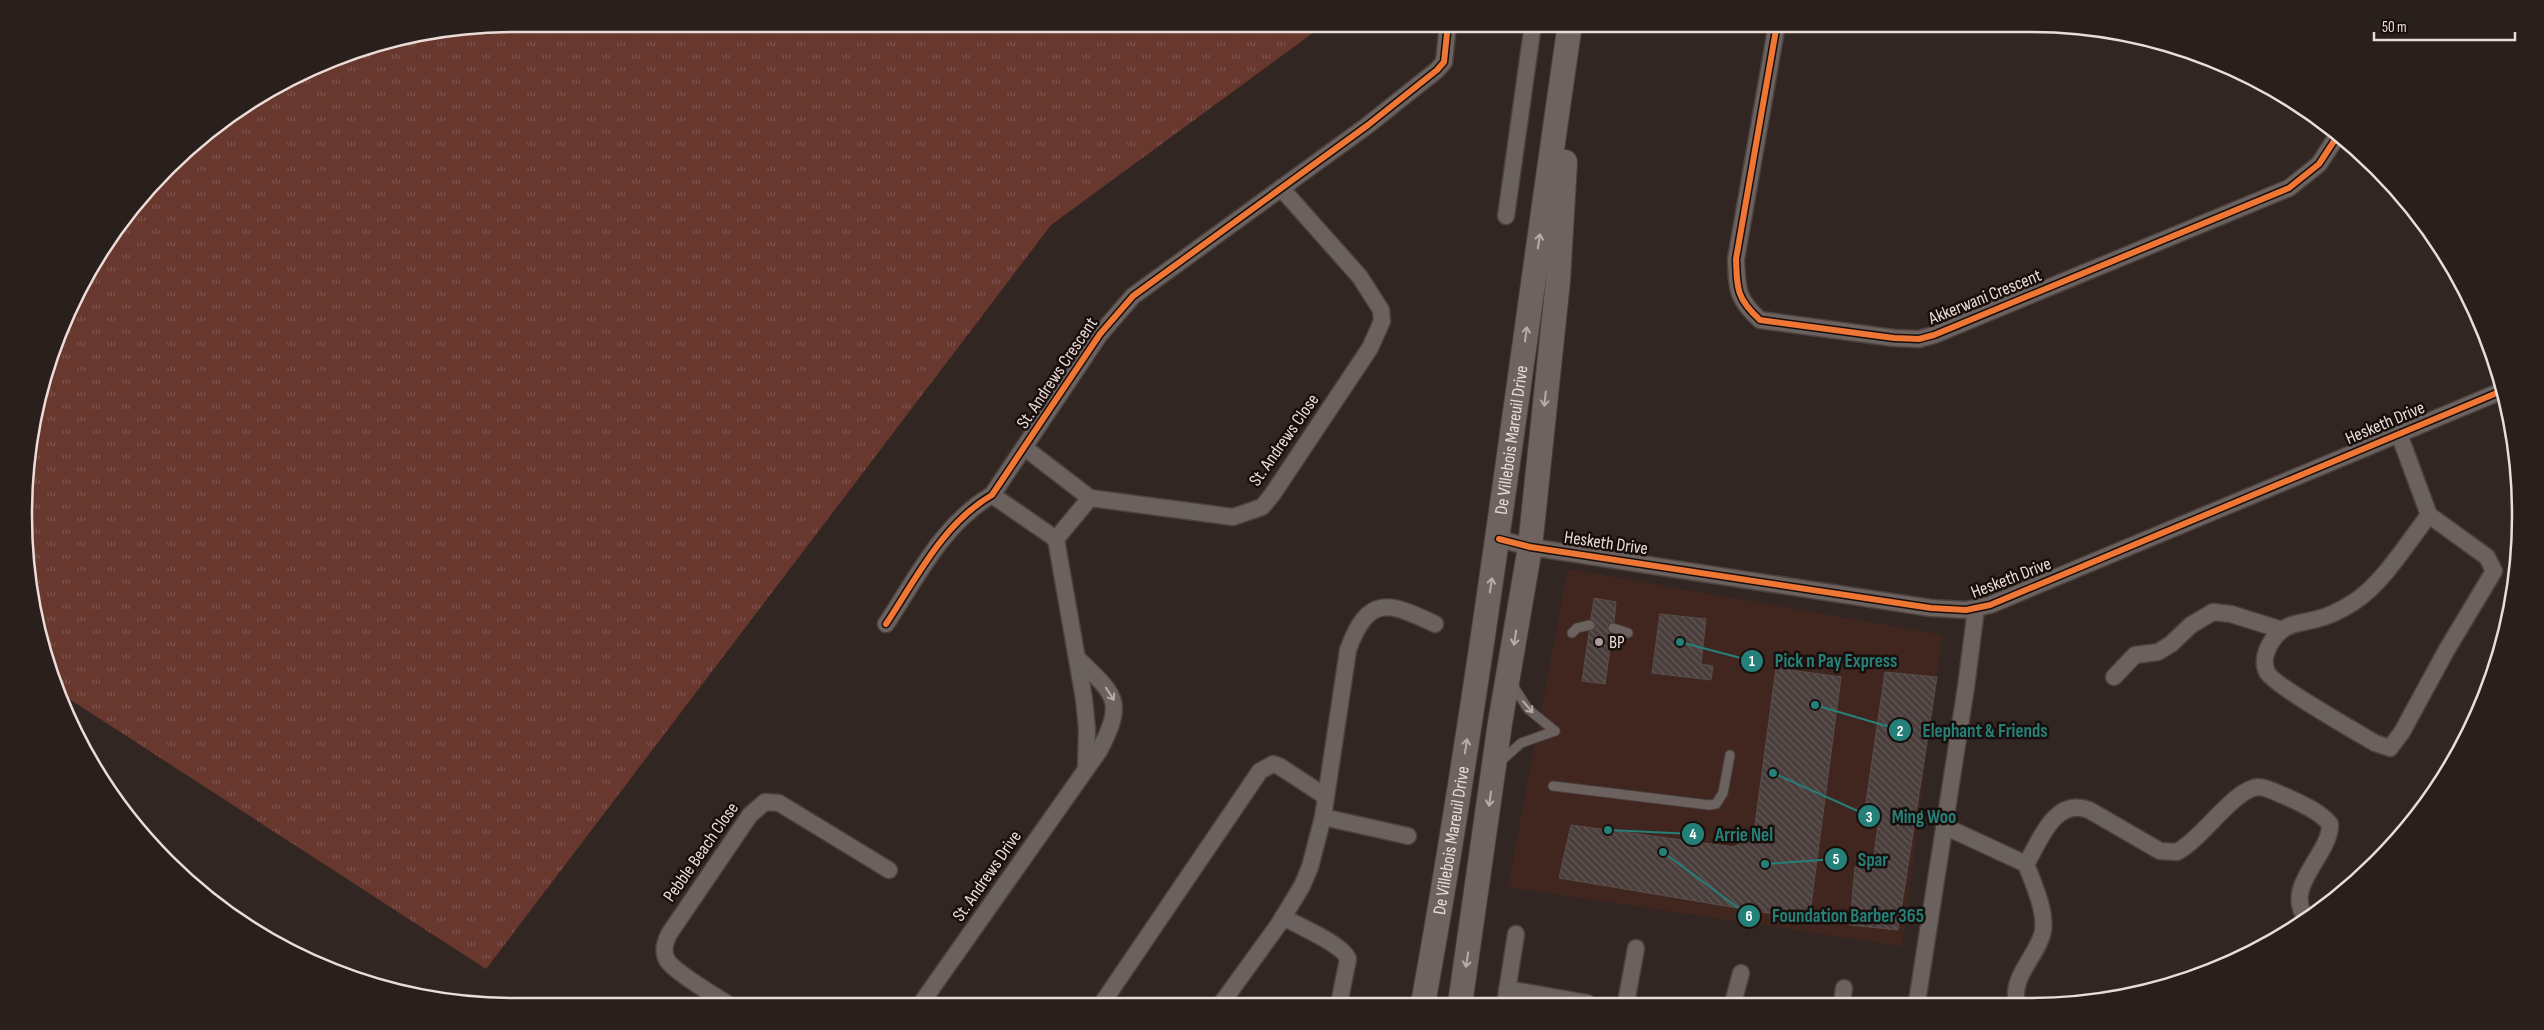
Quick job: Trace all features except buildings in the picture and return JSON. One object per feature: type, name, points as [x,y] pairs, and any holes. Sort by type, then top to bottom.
[{"type":"main road","name":"De Villebois Mareuil Drive","points":[[1424,998],[1448,863],[1499,538],[1569,32]]},
{"type":"main road","name":"De Villebois Mareuil Drive","points":[[1461,998],[1494,768],[1530,547],[1558,281],[1570,98],[1578,32]]},
{"type":"street","name":"St. Andrews Crescent","points":[[886,624],[954,525],[974,505],[992,495],[1026,448],[1100,334],[1133,296],[1368,125],[1437,70],[1444,62],[1447,32]]},
{"type":"street","points":[[1506,216],[1532,32]]},
{"type":"street","name":"Akkerwani Crescent","points":[[1776,32],[1736,259],[1737,286],[1745,306],[1760,320],[1894,338],[1919,339],[1934,336],[2289,188],[2319,164],[2334,141]]},
{"type":"street","name":"St. Andrews Close","points":[[1090,498],[1233,517],[1262,507],[1272,495],[1370,348],[1382,321],[1381,310],[1375,298],[1360,277],[1281,188]]},
{"type":"street","name":"Hesketh Drive","points":[[1499,538],[1530,547],[1956,611],[1990,605],[2496,393]]},
{"type":"street","points":[[2399,434],[2429,515],[2487,557],[2494,571],[2446,651],[2402,732],[2390,748],[2375,743],[2281,685],[2267,673],[2265,661],[2270,643],[2282,630],[2300,622],[2316,620],[2337,612],[2369,591],[2429,515]]},
{"type":"street","points":[[1026,448],[1090,498],[1056,539]]},
{"type":"street","points":[[992,495],[1056,539],[1077,658],[1087,729],[1086,769]]},
{"type":"street","points":[[1225,998],[1283,917],[1308,872],[1323,817],[1348,650],[1353,637],[1375,609],[1383,607],[1400,608],[1435,624]]},
{"type":"street","points":[[1918,998],[1969,669],[1976,608]]},
{"type":"street","points":[[2114,677],[2135,655],[2158,652],[2171,644],[2191,625],[2213,612],[2231,614],[2282,630]]},
{"type":"street","name":"St. Andrews Drive","points":[[925,998],[1099,751],[1116,712],[1114,699],[1109,691],[1077,658]]},
{"type":"street","points":[[1107,998],[1260,772],[1273,764],[1279,766],[1325,796]]},
{"type":"street","points":[[2016,998],[2021,976],[2043,930],[2040,907],[2026,864],[2050,820],[2069,809],[2076,807],[2089,810],[2160,851],[2177,852],[2192,842],[2236,798],[2254,788],[2264,788],[2316,812],[2330,824],[2327,838],[2301,889],[2304,911]]},
{"type":"street","name":"Pebble Beach Close","points":[[719,998],[678,970],[667,960],[664,946],[669,934],[750,815],[765,802],[779,803],[889,870]]},
{"type":"street","points":[[1323,817],[1408,836]]},
{"type":"street","points":[[1944,826],[2026,864]]},
{"type":"street","points":[[1283,917],[1334,944],[1346,954],[1348,959],[1340,998]]},
{"type":"street","points":[[1516,934],[1506,996],[1529,998]]},
{"type":"street","points":[[1627,998],[1636,948]]},
{"type":"street","points":[[1734,998],[1741,973]]},
{"type":"lane","points":[[1572,632],[1577,628],[1590,625]]},
{"type":"lane","points":[[1613,628],[1628,633]]},
{"type":"lane","points":[[1494,768],[1521,743],[1555,731],[1528,709],[1508,677]]},
{"type":"lane","points":[[1553,786],[1709,805],[1716,804],[1723,793],[1730,755]]},
{"type":"shaded area","points":[[1568,569],[1942,635],[1902,946],[1508,887]]},
{"type":"green space","points":[[515,32],[1314,32],[1051,225],[486,969],[68,698],[49,640],[37,578],[34,547],[32,515],[34,483],[42,421],[58,360],[82,302],[114,247],[152,197],[197,152],[221,132],[274,97],[302,82],[330,69],[390,49],[452,37]]},
{"type":"cycle path","points":[[886,624],[945,536],[975,507],[992,495],[1100,334],[1133,296],[1368,125],[1437,70],[1444,62],[1447,32]]},
{"type":"cycle path","points":[[1776,32],[1736,259],[1740,293],[1752,313],[1760,320],[1894,338],[1919,339],[1934,335],[2289,188],[2319,164],[2334,141]]},
{"type":"cycle path","points":[[1499,539],[1530,547],[1931,608],[1966,610],[1990,605],[2496,393]]},
{"type":"place","name":"BP","points":[[1599,642]]},
{"type":"place","name":"Pick n Pay Express","points":[[1680,642]]},
{"type":"place","name":"Elephant & Friends","points":[[1815,705]]},
{"type":"place","name":"Ming Woo","points":[[1773,773]]},
{"type":"place","name":"Arrie Nel","points":[[1608,830]]},
{"type":"place","name":"Foundation Barber 365","points":[[1663,852]]},
{"type":"place","name":"Spar","points":[[1765,864]]}]
